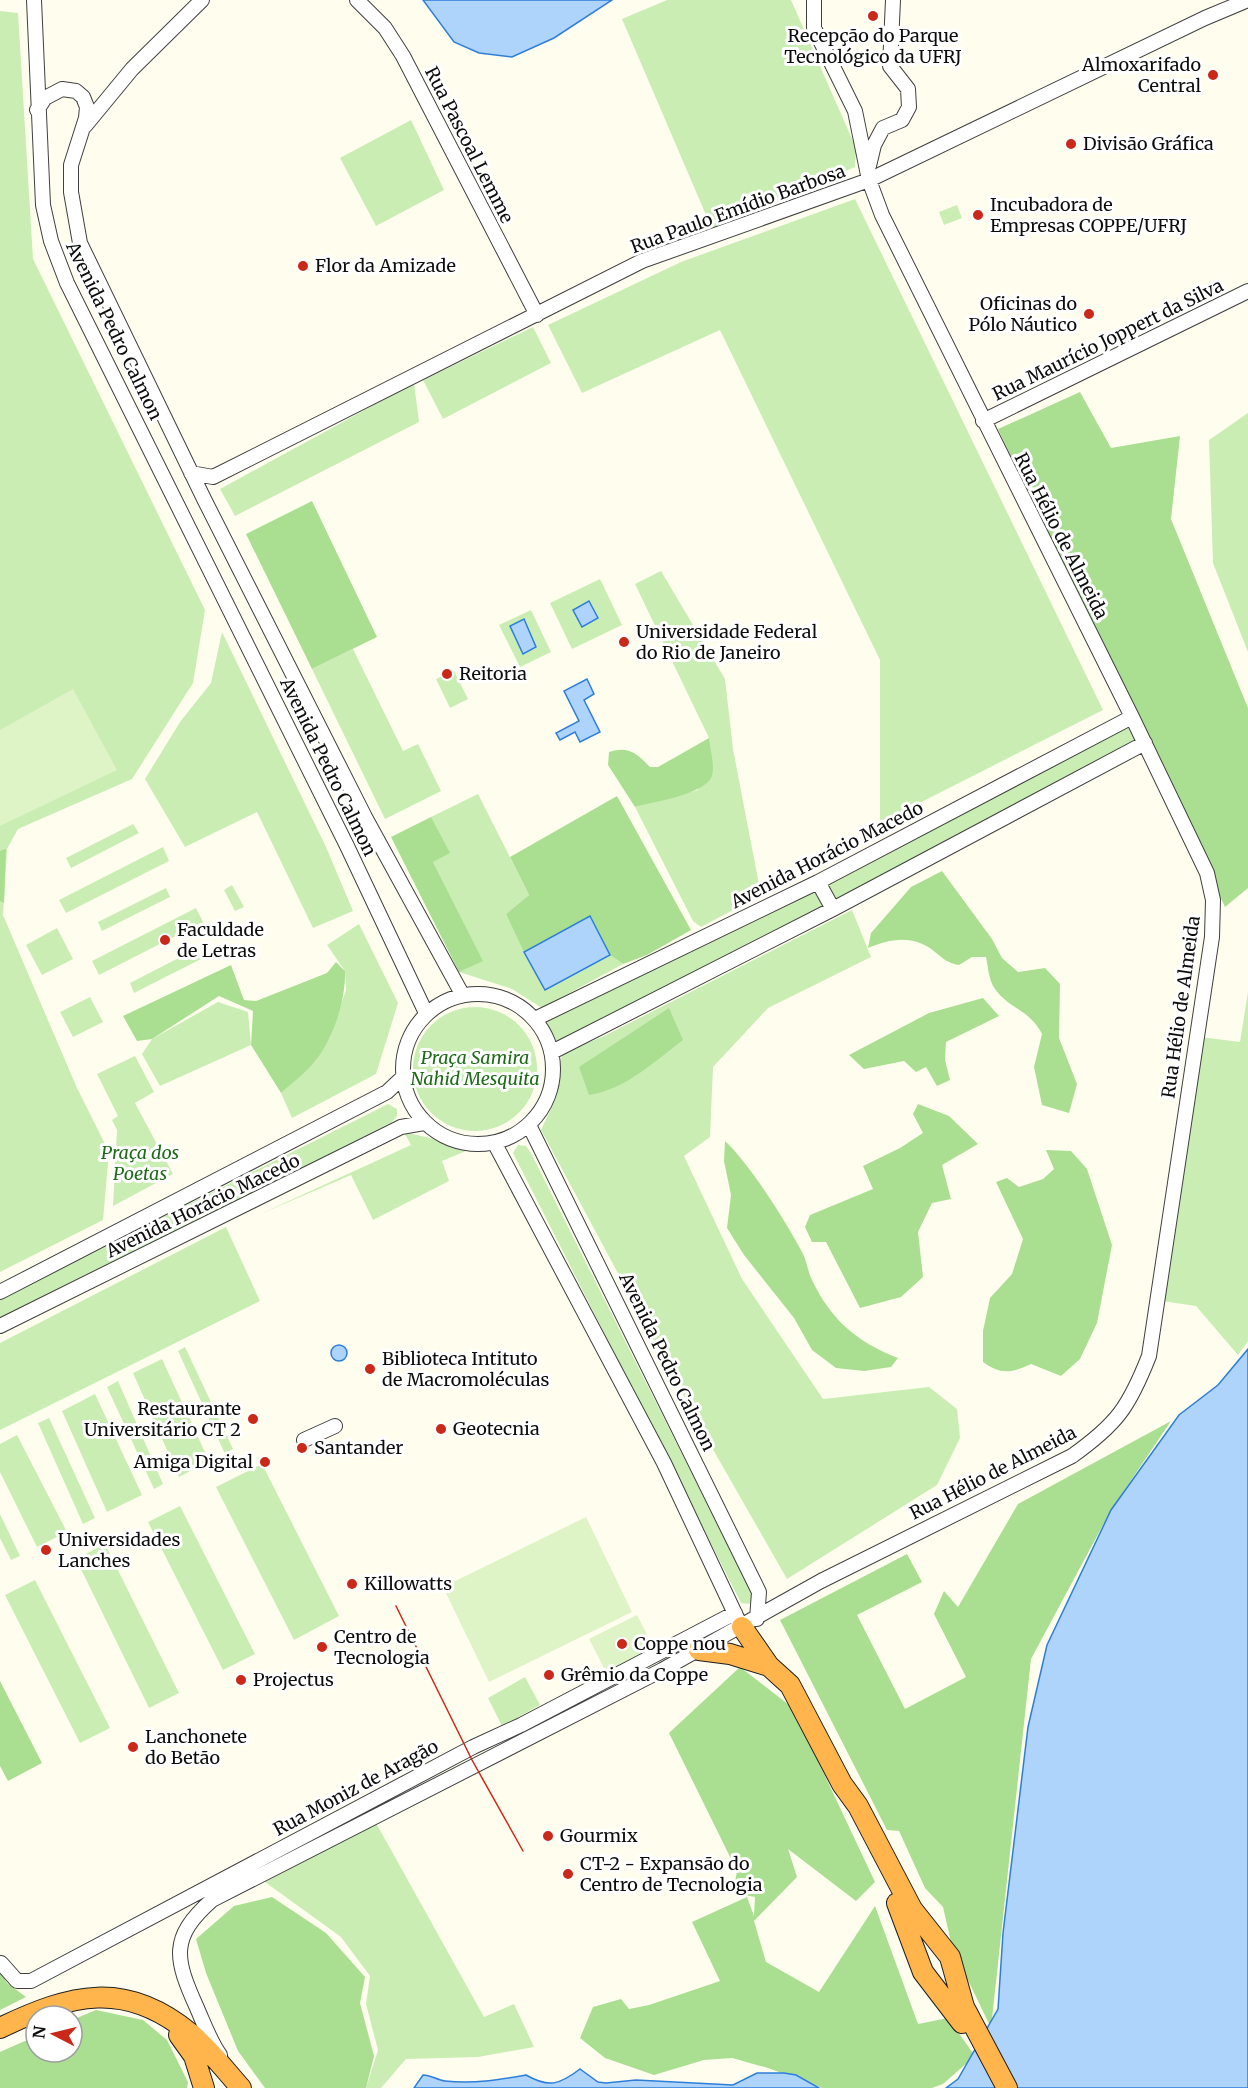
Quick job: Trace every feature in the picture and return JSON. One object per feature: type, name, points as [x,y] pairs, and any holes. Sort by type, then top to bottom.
[{"type":"highway","points":[[745,1620],[769,1666]]},
{"type":"highway","points":[[699,1650],[730,1654],[769,1666],[784,1678],[798,1697],[842,1784],[858,1806],[903,1914],[923,1972],[955,2010],[996,2088]]},
{"type":"highway","points":[[883,1865],[917,1916],[950,1958],[964,2007],[1007,2088]]},
{"type":"highway","points":[[0,2028],[41,2008],[84,1998],[102,1997],[134,2002],[191,2034],[243,2088]]},
{"type":"highway","points":[[164,2017],[194,2056],[204,2088]]},
{"type":"street","points":[[33,0],[37,110]]},
{"type":"street","points":[[84,128],[132,69],[202,0]]},
{"type":"street","name":"Rua Pascoal Lemme","points":[[357,0],[385,28],[403,56],[537,315]]},
{"type":"street","name":"Rua Hélio de Almeida","points":[[745,1620],[1072,1456],[1109,1428],[1134,1395],[1149,1356],[1212,937],[1213,900],[1207,873],[1145,743],[882,214],[869,180],[855,111],[814,28],[814,0]]},
{"type":"street","points":[[855,111],[863,119],[883,128],[895,124],[906,115],[910,97],[908,89],[890,66],[893,0]]},
{"type":"street","name":"Rua Paulo Emídio Barbosa","points":[[213,477],[642,261],[869,180],[1205,18],[1248,0]]},
{"type":"street","name":"Avenida Pedro Calmon","points":[[426,1013],[342,835],[67,283],[51,241],[43,205],[37,110],[45,98],[53,92],[69,88],[76,91],[87,107],[84,128],[71,165],[71,192],[80,243],[191,473],[365,817],[462,994]]},
{"type":"street","points":[[869,180],[871,153],[883,128]]},
{"type":"street","name":"Rua Maurício Joppert da Silva","points":[[983,421],[1248,291]]},
{"type":"street","points":[[191,473],[213,477],[204,499]]},
{"type":"street","name":"Avenida Horácio Macedo","points":[[535,1019],[819,882],[1132,717]]},
{"type":"street","points":[[552,1052],[833,909],[1145,743]]},
{"type":"street","points":[[819,882],[833,909]]},
{"type":"street","points":[[482,992],[502,996],[520,1005],[535,1019],[546,1034],[552,1052],[554,1072],[550,1091],[542,1110],[529,1125],[495,1144],[458,1142],[424,1123],[409,1100],[403,1077],[404,1054],[412,1032],[426,1013],[443,1001],[462,994],[482,992]]},
{"type":"street","name":"Avenida Horácio Macedo","points":[[0,1292],[387,1092],[403,1077]]},
{"type":"street","name":"Avenida Horácio Macedo","points":[[0,1326],[401,1127],[424,1123]]},
{"type":"street","name":"Avenida Pedro Calmon","points":[[529,1125],[759,1592]]},
{"type":"street","points":[[495,1144],[745,1620]]},
{"type":"street","points":[[304,1440],[335,1426]]},
{"type":"street","points":[[745,1620],[759,1592],[786,1600]]},
{"type":"street","name":"Rua Moniz de Aragão","points":[[243,2088],[215,2047],[181,1966],[180,1943],[188,1923],[223,1893],[699,1650],[745,1620]]},
{"type":"street","name":"Rua Moniz de Aragão","points":[[1,1963],[17,1982],[32,1981],[465,1751],[745,1620]]},
{"type":"green space","points":[[667,0],[791,0],[856,148],[855,167],[712,229],[622,19]]},
{"type":"green space","points":[[0,11],[18,13],[33,259],[205,610],[193,683],[132,779],[18,829],[7,849],[3,915],[77,1088],[109,1152],[103,1220],[0,1272]]},
{"type":"green space","points":[[411,120],[444,190],[376,226],[340,158]]},
{"type":"green space","points":[[855,199],[1103,710],[880,823],[880,660],[720,330],[582,393],[548,325],[681,262]]},
{"type":"green space","points":[[957,205],[962,218],[944,225],[939,212]]},
{"type":"green space","points":[[533,327],[551,363],[443,419],[423,380]]},
{"type":"green space","points":[[414,383],[419,422],[235,516],[220,489]]},
{"type":"green space","points":[[1080,392],[1111,448],[1180,436],[1171,519],[1248,708],[1248,888],[1225,907],[998,429]]},
{"type":"green space","points":[[1248,413],[1248,652],[1213,563],[1209,440]]},
{"type":"green space","points":[[312,501],[377,637],[312,669],[246,534]]},
{"type":"green space","points":[[661,571],[725,679],[733,749],[761,895],[701,927],[693,921],[635,807],[698,790],[709,738],[635,584]]},
{"type":"green space","points":[[600,579],[622,625],[572,649],[550,603]]},
{"type":"green space","points":[[531,610],[551,652],[520,667],[499,625]]},
{"type":"green space","points":[[222,632],[326,847],[353,911],[313,928],[257,812],[185,847],[145,779],[180,722],[211,683]]},
{"type":"green space","points":[[353,649],[403,751],[418,744],[441,791],[385,819],[312,669]]},
{"type":"green space","points":[[454,671],[468,699],[450,708],[436,679]]},
{"type":"green space","points":[[73,689],[117,770],[0,826],[0,730]]},
{"type":"green space","points":[[1132,717],[1145,743],[552,1052],[546,1034],[535,1019]]},
{"type":"green space","points":[[709,738],[713,767],[712,776],[708,782],[700,788],[666,800],[635,807],[608,765],[609,752],[627,750],[650,767],[658,767]]},
{"type":"green space","points":[[478,794],[529,895],[506,914],[545,990],[610,955],[623,964],[542,1008],[512,989],[459,972],[482,960],[433,862],[431,817]]},
{"type":"green space","points":[[617,796],[691,930],[647,955],[623,964],[610,955],[590,917],[524,952],[506,914],[529,895],[510,857]]},
{"type":"green space","points":[[431,817],[450,853],[433,862],[483,961],[459,972],[391,837]]},
{"type":"green space","points":[[133,824],[139,833],[71,868],[66,858]]},
{"type":"green space","points":[[163,847],[169,861],[66,913],[59,900]]},
{"type":"green space","points":[[6,849],[4,903],[0,901],[0,851]]},
{"type":"green space","points":[[942,871],[992,939],[1002,958],[1018,972],[1045,968],[1060,984],[1059,1038],[1077,1084],[1069,1113],[1042,1105],[1034,1067],[1042,1034],[1026,1014],[1007,1001],[995,989],[990,978],[986,957],[972,957],[959,965],[946,960],[927,946],[910,940],[885,942],[868,948],[871,933],[911,887]]},
{"type":"green space","points":[[232,885],[244,907],[235,911],[224,890]]},
{"type":"green space","points":[[166,888],[170,897],[102,931],[98,922]]},
{"type":"green space","points":[[196,908],[203,922],[99,975],[92,961]]},
{"type":"green space","points":[[852,910],[871,957],[768,1008],[713,1067],[710,1137],[684,1156],[742,1279],[823,1399],[929,1387],[957,1409],[960,1438],[937,1485],[787,1579],[707,1439],[541,1130],[555,1100],[562,1054],[606,1035]]},
{"type":"green space","points":[[359,924],[398,1003],[376,1074],[292,1118],[281,1093],[316,1060],[330,1037],[346,990],[345,971],[327,945]]},
{"type":"green space","points":[[57,928],[73,959],[42,975],[26,945]]},
{"type":"green space","points":[[196,949],[201,959],[134,993],[130,983]]},
{"type":"green space","points":[[336,962],[345,971],[345,982],[338,1017],[333,1029],[322,1051],[312,1064],[281,1093],[251,1045],[253,1011],[219,996],[152,1039],[137,1041],[123,1016],[231,965],[244,1000],[256,1001],[327,973]]},
{"type":"green space","points":[[1248,992],[1248,1341],[1238,1355],[1196,1306],[1162,1301],[1201,1037],[1240,1042]]},
{"type":"green space","points":[[90,997],[103,1022],[73,1037],[60,1012]]},
{"type":"green space","points":[[983,998],[999,1016],[946,1042],[945,1060],[950,1080],[937,1086],[926,1067],[916,1072],[904,1061],[864,1069],[849,1055],[929,1013]]},
{"type":"green space","points":[[218,1002],[248,1012],[251,1045],[160,1086],[142,1054],[152,1039]]},
{"type":"green space","name":"Praça Samira Nahid Mesquita","points":[[475,1007],[499,1012],[519,1025],[532,1045],[537,1069],[532,1093],[519,1113],[499,1126],[475,1131],[451,1126],[431,1113],[418,1093],[413,1069],[418,1045],[431,1025],[451,1012]]},
{"type":"green space","points":[[669,1008],[683,1040],[627,1081],[589,1095],[579,1067]]},
{"type":"green space","name":"Praça dos Poetas","points":[[135,1056],[154,1092],[135,1103],[173,1174],[113,1206],[117,1130],[112,1120],[118,1116],[97,1074]]},
{"type":"green space","points":[[388,1104],[397,1109],[397,1116],[392,1122],[0,1320],[0,1299]]},
{"type":"green space","points":[[918,1104],[949,1116],[978,1144],[942,1165],[951,1199],[932,1203],[918,1232],[923,1277],[901,1297],[860,1308],[826,1242],[812,1242],[805,1227],[810,1215],[873,1189],[863,1166],[900,1148],[923,1133],[913,1114]]},
{"type":"green space","points":[[404,1132],[473,1148],[442,1161],[449,1181],[373,1220],[351,1175],[256,1216],[411,1145]]},
{"type":"green space","points":[[725,1141],[756,1178],[778,1210],[803,1254],[812,1280],[828,1307],[858,1337],[898,1358],[891,1367],[864,1371],[836,1368],[812,1350],[794,1318],[744,1255],[727,1228],[731,1195],[724,1161]]},
{"type":"green space","points":[[518,1145],[526,1146],[531,1153],[754,1598],[749,1604],[741,1603],[513,1153]]},
{"type":"green space","points":[[1046,1150],[1071,1151],[1087,1169],[1112,1245],[1097,1323],[1080,1359],[1061,1376],[1031,1364],[1018,1369],[1001,1371],[983,1362],[983,1331],[990,1298],[1012,1274],[1023,1239],[996,1182],[1007,1178],[1019,1187],[1043,1179],[1054,1169]]},
{"type":"green space","points":[[226,1227],[260,1301],[0,1430],[0,1343]]},
{"type":"green space","points":[[185,1347],[233,1449],[225,1454],[178,1351]]},
{"type":"green space","points":[[162,1359],[209,1461],[179,1477],[133,1373]]},
{"type":"green space","points":[[118,1381],[163,1484],[154,1489],[107,1387]]},
{"type":"green space","points":[[95,1394],[142,1495],[107,1512],[62,1411]]},
{"type":"green space","points":[[49,1418],[95,1518],[83,1524],[38,1423]]},
{"type":"green space","points":[[1171,1421],[1111,1510],[1031,1659],[991,2028],[952,1947],[943,1907],[925,1888],[899,1831],[887,1830],[780,1620],[907,1554],[922,1582],[857,1615],[905,1709],[966,1677],[934,1614],[944,1591],[958,1607],[1018,1504]]},
{"type":"green space","points":[[17,1435],[67,1532],[37,1547],[0,1472],[0,1444]]},
{"type":"green space","points":[[262,1464],[339,1616],[294,1640],[216,1487]]},
{"type":"green space","points":[[180,1506],[255,1654],[223,1670],[148,1522]]},
{"type":"green space","points":[[0,1514],[20,1556],[11,1560],[0,1538]]},
{"type":"green space","points":[[586,1517],[632,1612],[489,1682],[443,1587]]},
{"type":"green space","points":[[105,1544],[179,1693],[149,1708],[76,1559]]},
{"type":"green space","points":[[35,1580],[110,1728],[80,1743],[5,1595]]},
{"type":"green space","name":"Coppe nou","points":[[637,1615],[655,1650],[607,1674],[589,1639]]},
{"type":"green space","points":[[740,1667],[793,1708],[875,1882],[856,1901],[788,1849],[797,1877],[754,1921],[766,1962],[819,1992],[875,1906],[918,2024],[948,2018],[975,2056],[943,2084],[932,2088],[822,2088],[768,2068],[732,2058],[704,2060],[654,2075],[605,2058],[580,2038],[593,2007],[621,1999],[629,2009],[649,2005],[720,1981],[692,1922],[747,1897],[754,1916],[755,1897],[733,1893],[737,1871],[669,1733]]},
{"type":"green space","points":[[525,1677],[540,1705],[502,1726],[488,1698]]},
{"type":"green space","points":[[0,1681],[42,1763],[8,1781],[0,1766]]},
{"type":"green space","points":[[376,1823],[484,2017],[514,2004],[534,2047],[478,2057],[406,2059],[381,2088],[366,2088],[378,2050],[366,2004],[370,1976],[341,1937],[265,1882]]},
{"type":"green space","points":[[272,1897],[326,1933],[365,1977],[360,2003],[374,2056],[366,2088],[265,2088],[238,2051],[206,1973],[196,1939],[234,1906]]},
{"type":"green space","points":[[0,1972],[7,1983],[26,1997],[0,2010]]},
{"type":"green space","points":[[96,2010],[143,2020],[167,2040],[188,2082],[187,2088],[0,2088],[0,2052],[24,2041],[24,2064],[84,2064],[84,2015]]},
{"type":"water","points":[[423,0],[612,0],[554,38],[512,57],[479,53],[454,42]]},
{"type":"water","points":[[589,601],[598,618],[582,627],[573,610]]},
{"type":"water","points":[[524,619],[536,647],[523,654],[510,626]]},
{"type":"water","points":[[587,679],[594,694],[584,700],[600,732],[580,742],[575,732],[560,740],[556,733],[579,721],[564,691]]},
{"type":"water","points":[[590,916],[610,955],[545,990],[524,952]]},
{"type":"water","points":[[339,1345],[345,1347],[347,1353],[345,1359],[339,1361],[333,1359],[331,1353],[333,1347]]},
{"type":"water","points":[[1248,1349],[1248,2088],[946,2088],[958,2079],[998,2009],[1003,1933],[1028,1727],[1047,1645],[1111,1510],[1179,1415],[1218,1385]]},
{"type":"water","points":[[580,2069],[598,2082],[606,2083],[636,2080],[733,2085],[757,2073],[784,2073],[796,2075],[819,2088],[414,2088],[423,2075],[445,2081],[466,2082],[526,2075],[541,2082],[554,2083],[566,2079]]},
{"type":"tram line","points":[[396,1606],[472,1760],[523,1851]]},
{"type":"place","name":"Recepção do Parque Tecnológico da UFRJ","points":[[873,16]]},
{"type":"place","name":"Almoxarifado Central","points":[[1213,75]]},
{"type":"place","name":"Divisão Gráfica","points":[[1071,144]]},
{"type":"place","name":"Incubadora de Empresas COPPE/UFRJ","points":[[978,215]]},
{"type":"place","name":"Flor da Amizade","points":[[303,266]]},
{"type":"place","name":"Oficinas do Pólo Náutico","points":[[1089,314]]},
{"type":"place","name":"Universidade Federal do Rio de Janeiro","points":[[624,642]]},
{"type":"place","name":"Reitoria","points":[[447,674]]},
{"type":"place","name":"Faculdade de Letras","points":[[165,940]]},
{"type":"place","name":"Biblioteca Intituto de Macromoléculas","points":[[370,1369]]},
{"type":"place","name":"Restaurante Universitário CT 2","points":[[253,1419]]},
{"type":"place","name":"Geotecnia","points":[[441,1429]]},
{"type":"place","name":"Santander","points":[[302,1448]]},
{"type":"place","name":"Amiga Digital","points":[[265,1462]]},
{"type":"place","name":"Universidades Lanches","points":[[46,1550]]},
{"type":"place","name":"Killowatts","points":[[352,1584]]},
{"type":"place","name":"Coppe nou","points":[[622,1644]]},
{"type":"place","name":"Centro de Tecnologia","points":[[322,1647]]},
{"type":"place","name":"Grêmio da Coppe","points":[[549,1675]]},
{"type":"place","name":"Projectus","points":[[241,1680]]},
{"type":"place","name":"Lanchonete do Betão","points":[[133,1747]]},
{"type":"place","name":"Gourmix","points":[[548,1836]]},
{"type":"place","name":"CT-2 - Expansão do Centro de Tecnologia","points":[[568,1874]]}]
